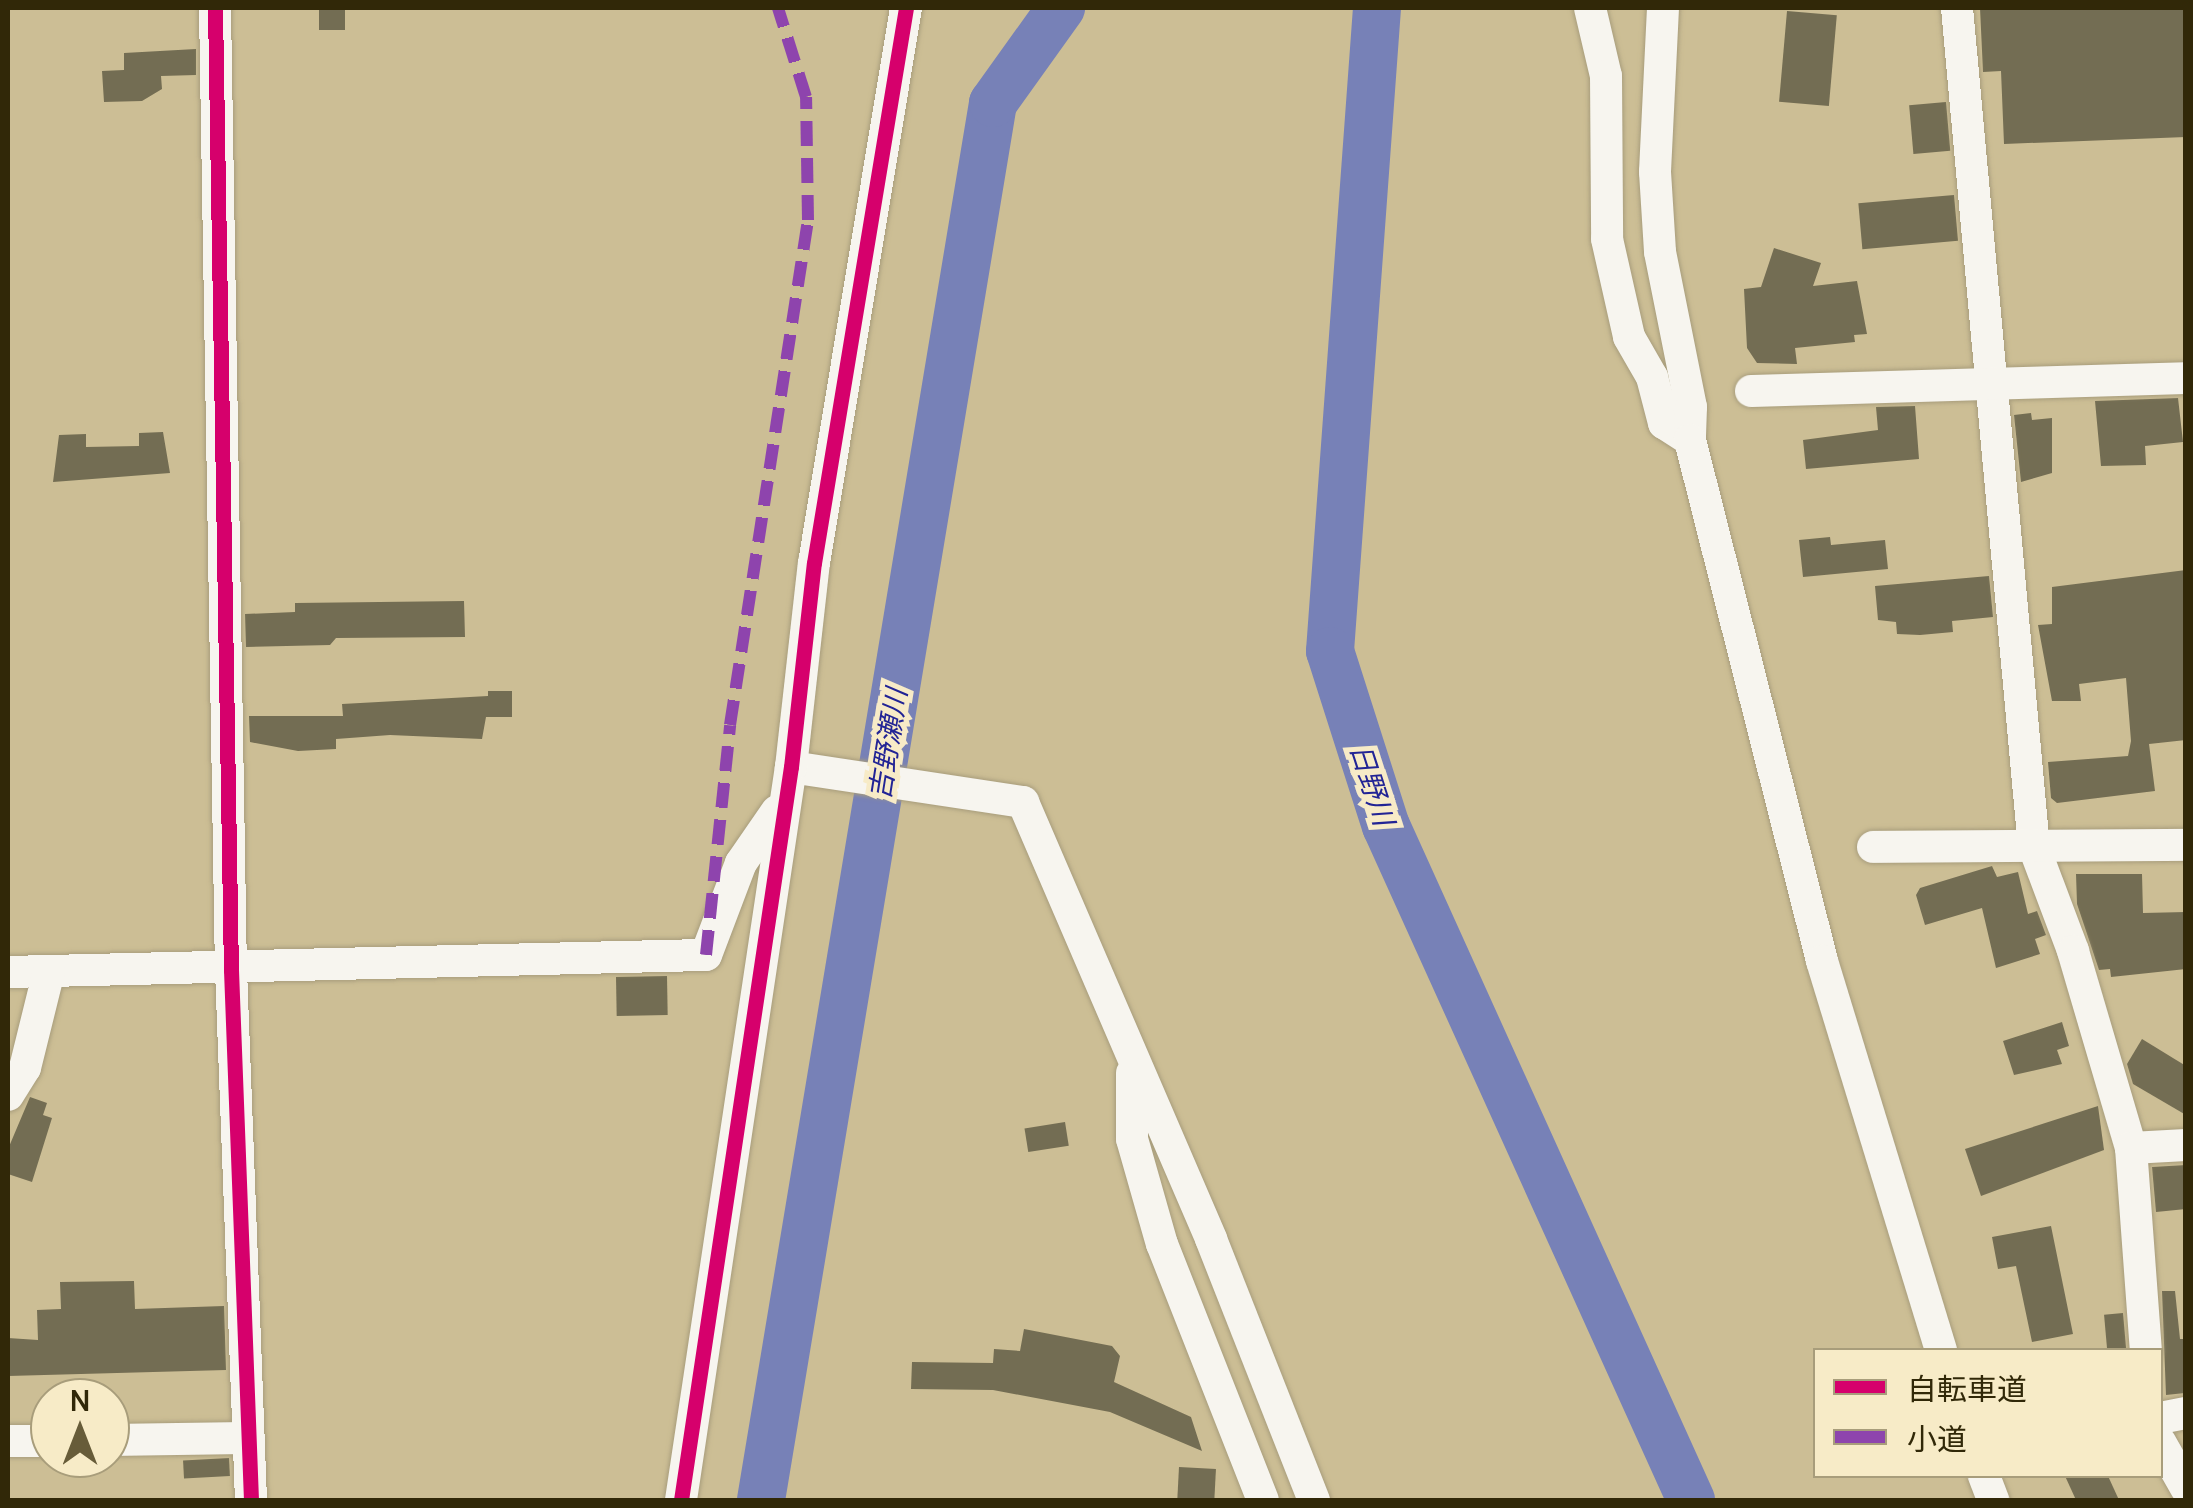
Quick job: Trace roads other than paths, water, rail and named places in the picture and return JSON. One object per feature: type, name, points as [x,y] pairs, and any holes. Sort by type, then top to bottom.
[{"type":"street","points":[[215,8],[231,970],[245,1438],[251,1500]]},
{"type":"street","points":[[681,1500],[791,767],[814,563],[906,8]]},
{"type":"street","points":[[1590,8],[1606,76],[1607,238],[1629,337],[1652,377],[1664,424],[1690,440]]},
{"type":"street","points":[[1663,8],[1658,220],[1691,407],[1690,440],[1822,961],[1940,1348]]},
{"type":"street","points":[[1957,8],[2034,847],[2073,951],[2131,1148],[2146,1348]]},
{"type":"street","points":[[1751,391],[2186,378]]},
{"type":"street","points":[[791,767],[1023,802],[1132,1063],[1211,1239],[1314,1500]]},
{"type":"street","points":[[8,972],[231,970],[706,956],[741,863],[783,802]]},
{"type":"street","points":[[1873,847],[2186,846]]},
{"type":"street","points":[[8,1095],[25,1068],[49,971]]},
{"type":"street","points":[[1132,1063],[1132,1140],[1162,1244],[1263,1500]]},
{"type":"street","points":[[2131,1148],[2186,1144]]},
{"type":"street","points":[[130,1440],[245,1438]]},
{"type":"street","points":[[2163,1447],[2186,1488]]},
{"type":"waterway","name":"吉野瀬川","points":[[761,1500],[993,103],[1061,8]]},
{"type":"waterway","name":"日野川","points":[[1377,8],[1330,651],[1386,826],[1691,1500]]}]
